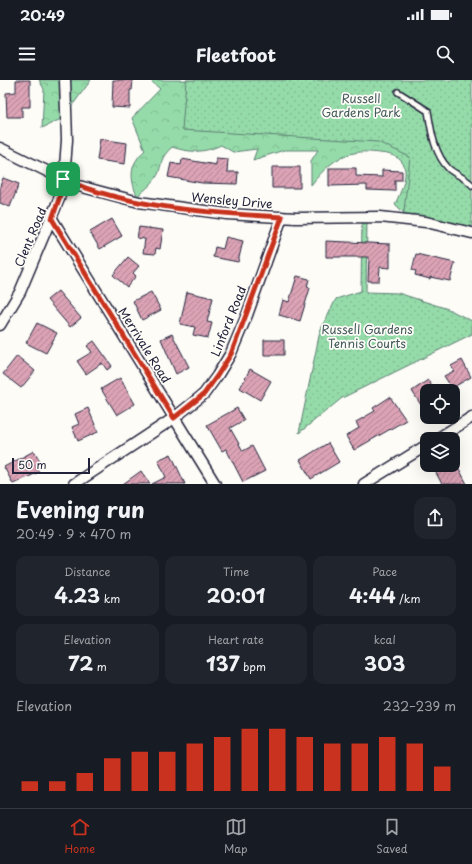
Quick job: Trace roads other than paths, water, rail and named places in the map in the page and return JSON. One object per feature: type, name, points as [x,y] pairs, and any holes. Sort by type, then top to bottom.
[{"type":"street","name":"Clent Road","points":[[0,325],[20,292],[52,219],[59,199],[63,179],[67,140],[65,80]]},
{"type":"street","name":"Wensley Drive","points":[[0,148],[63,179],[139,202],[227,214],[282,217],[380,217],[426,222],[472,233]]},
{"type":"street","name":"Linford Road","points":[[74,484],[174,418],[204,394],[231,354],[282,217]]},
{"type":"street","name":"Merrivale Road","points":[[52,219],[215,484]]},
{"type":"street","points":[[448,432],[472,417]]},
{"type":"street","points":[[364,484],[420,449]]},
{"type":"lane","points":[[398,92],[428,111],[432,137],[442,158],[448,168],[472,185]]},
{"type":"park label","name":"Russell Gardens Park","points":[[361,105]]},
{"type":"park label","name":"Russell Gardens Tennis Courts","points":[[367,336]]}]
